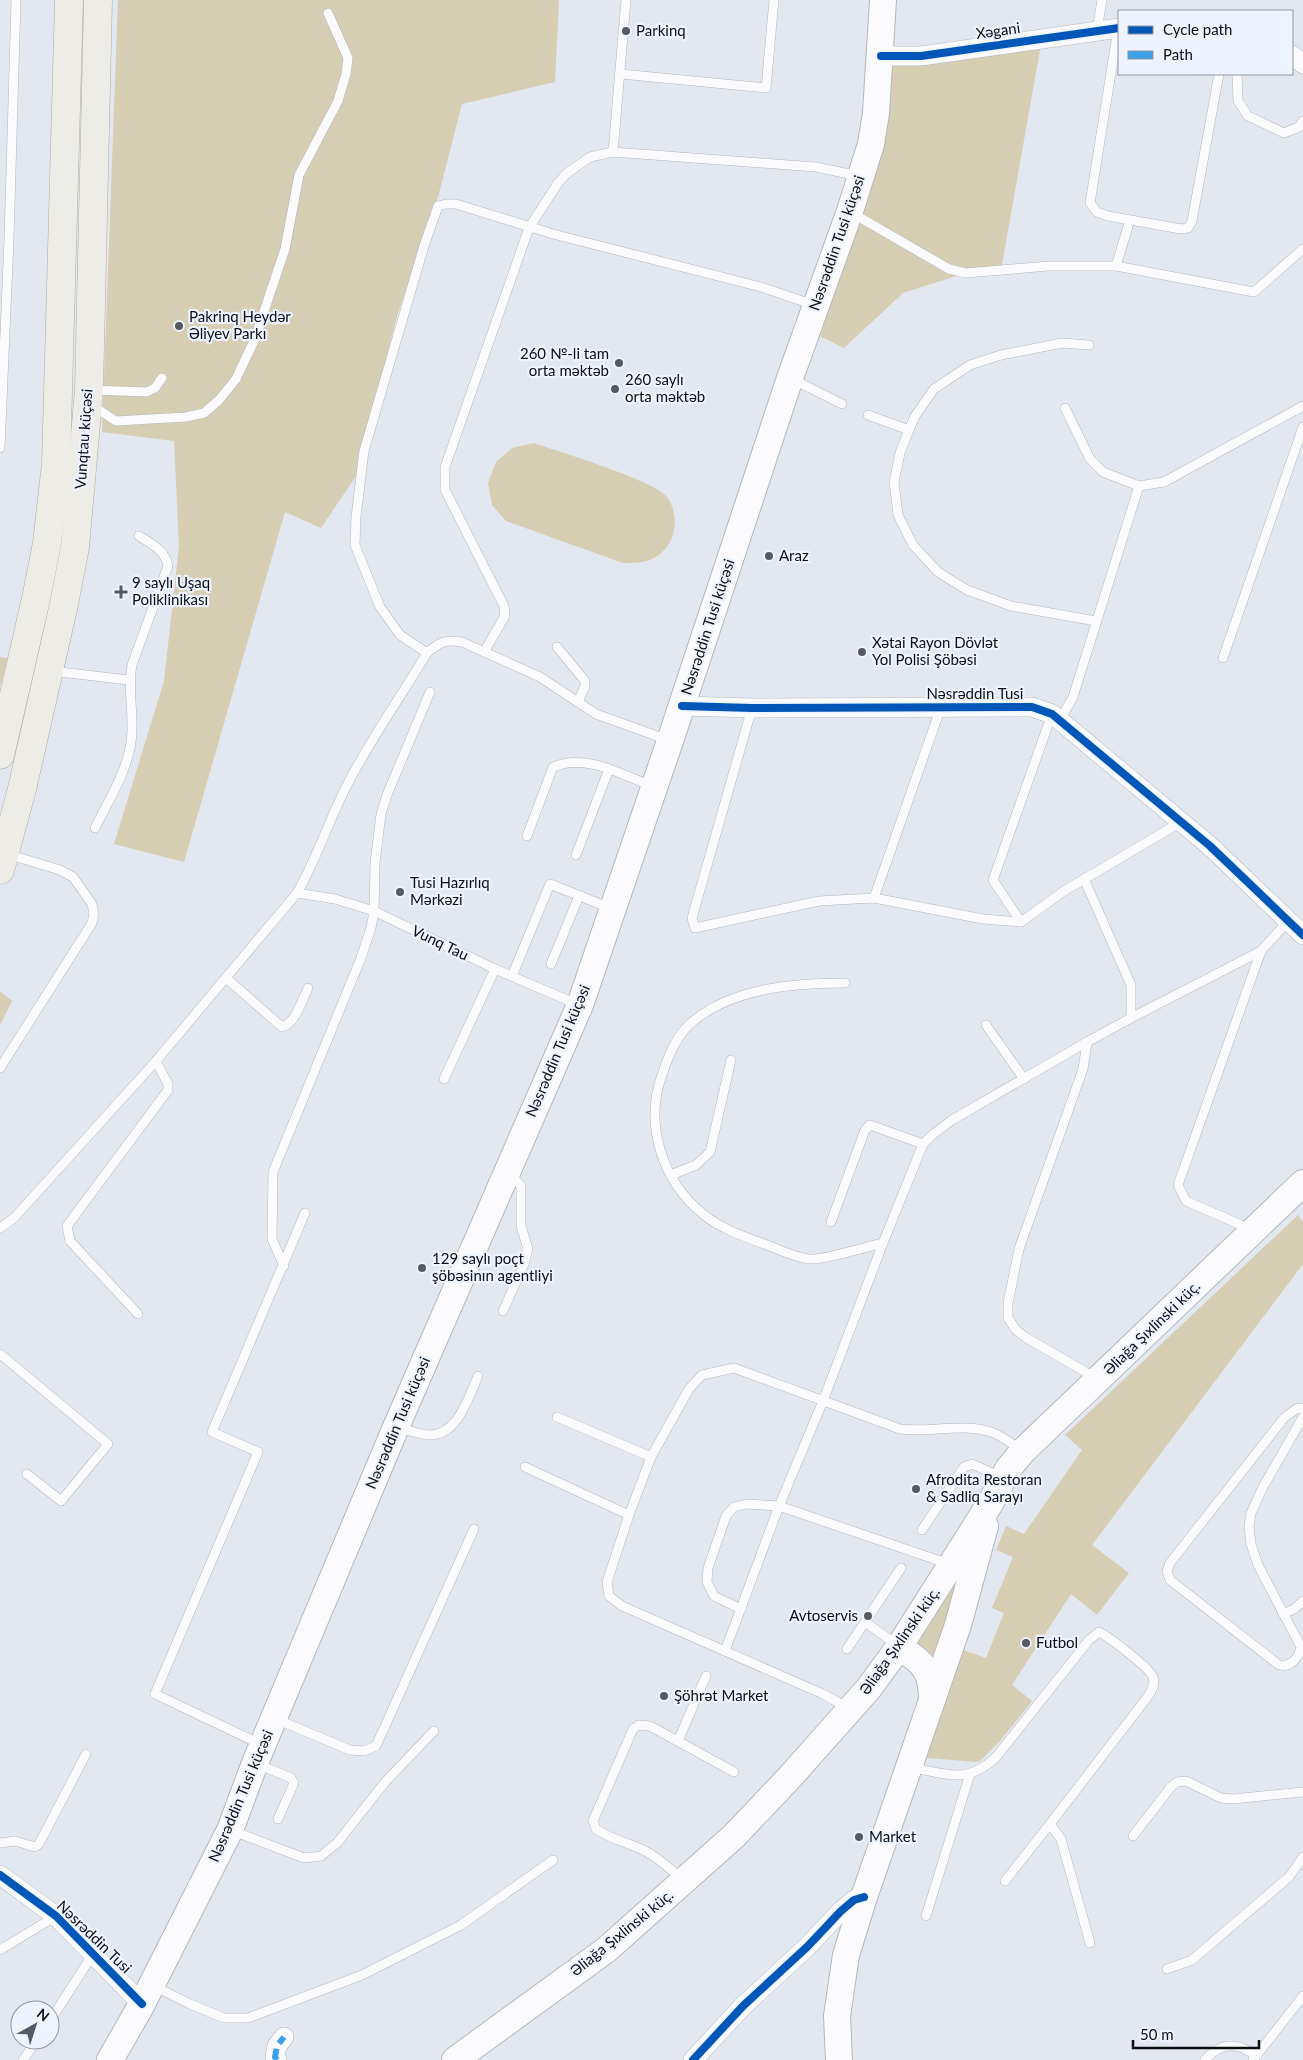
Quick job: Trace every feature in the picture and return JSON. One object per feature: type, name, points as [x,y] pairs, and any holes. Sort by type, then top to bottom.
[{"type":"main road","name":"Vunqtau küçəsi","points":[[0,755],[45,552],[56,464],[69,0]]},
{"type":"main road","name":"Vunqtau küçəsi","points":[[3,862],[64,604],[75,547],[88,396],[98,0]]},
{"type":"main road","name":"Nəsrəddin Tusi küçəsi","points":[[110,2060],[230,1830],[258,1754],[396,1427],[580,1005],[670,742],[790,378],[850,212],[871,144],[881,56],[883,0]]},
{"type":"main road","name":"Əliağa Şıxlinski küç.","points":[[455,2060],[606,1950],[734,1836],[851,1710],[899,1647],[991,1502],[1003,1478],[1023,1451],[1251,1232],[1300,1190]]},
{"type":"main road","points":[[840,2060],[837,2016],[846,1955],[961,1616],[991,1502]]},
{"type":"main road","points":[[899,1647],[917,1659],[926,1669],[932,1680],[932,1703]]},
{"type":"street","name":"Xəgani","points":[[881,56],[921,56],[1118,28]]},
{"type":"street","name":"Nəsrəddin Tusi","points":[[682,706],[752,708],[1032,707],[1056,717],[1210,846],[1303,935]]},
{"type":"street","name":"Nəsrəddin Tusi","points":[[0,1875],[56,1916],[93,1954],[146,1994]]},
{"type":"street","points":[[693,2060],[743,2006],[807,1947],[841,1911],[854,1900],[864,1898]]},
{"type":"street","points":[[277,2060],[275,2057],[277,2046],[284,2038]]},
{"type":"lane","points":[[0,448],[5,240],[16,0]]},
{"type":"lane","points":[[613,152],[626,0]]},
{"type":"lane","points":[[621,74],[766,88],[774,0]]},
{"type":"lane","points":[[1097,31],[1102,0]]},
{"type":"lane","points":[[88,396],[116,421],[186,417],[204,413],[219,400],[236,379],[254,341],[285,249],[299,175],[338,102],[346,74],[348,58],[328,13]]},
{"type":"lane","points":[[1118,34],[1090,203],[1096,212],[1181,229],[1188,228],[1192,221],[1219,75]]},
{"type":"lane","points":[[1237,75],[1238,101],[1248,116],[1284,133],[1302,127]]},
{"type":"lane","points":[[484,652],[505,616],[504,606],[445,490],[444,467],[530,228],[558,184],[566,174],[590,157],[613,152],[816,167],[861,177]]},
{"type":"lane","points":[[427,653],[400,635],[380,607],[354,545],[364,451],[424,246],[438,206],[456,204],[530,228],[761,287],[816,306]]},
{"type":"lane","points":[[850,212],[949,268],[966,273],[1049,266],[1116,266],[1254,292],[1303,249]]},
{"type":"lane","points":[[1116,266],[1130,220]]},
{"type":"lane","points":[[1089,345],[1062,343],[1001,355],[970,365],[934,389],[915,416],[908,430],[900,453],[894,482],[898,515],[913,545],[938,572],[967,590],[1011,606],[1096,621]]},
{"type":"lane","points":[[88,396],[147,392],[155,388],[162,378]]},
{"type":"lane","points":[[790,378],[842,404]]},
{"type":"lane","points":[[1065,408],[1090,459],[1103,472],[1138,486],[1164,482],[1303,406]]},
{"type":"lane","points":[[868,415],[908,430]]},
{"type":"lane","points":[[1223,658],[1303,427]]},
{"type":"lane","points":[[1021,922],[993,880],[1056,717],[1072,697],[1138,486]]},
{"type":"lane","points":[[95,828],[123,769],[131,743],[132,710],[129,680],[132,665],[168,566],[166,556],[160,549],[139,536]]},
{"type":"lane","points":[[0,1228],[14,1218],[156,1061],[297,893],[309,873],[336,807],[349,782],[427,653],[438,644],[450,640],[462,642],[540,678],[596,714],[670,742]]},
{"type":"lane","points":[[557,647],[585,681],[585,686],[578,702]]},
{"type":"lane","points":[[48,671],[129,680]]},
{"type":"lane","points":[[284,1266],[272,1239],[273,1172],[361,958],[371,928],[374,911],[375,863],[381,814],[387,795],[430,692]]},
{"type":"lane","points":[[874,898],[941,707]]},
{"type":"lane","points":[[752,708],[692,918],[695,928],[819,902],[874,898],[983,919],[1021,922],[1064,891],[1180,822]]},
{"type":"lane","points":[[527,836],[553,767],[565,762],[583,762],[609,769],[654,787]]},
{"type":"lane","points":[[576,855],[609,769]]},
{"type":"lane","points":[[0,1068],[92,923],[94,914],[92,904],[73,877],[60,870],[3,862]]},
{"type":"lane","points":[[1084,879],[1131,985],[1131,1018]]},
{"type":"lane","points":[[512,976],[550,884],[612,909]]},
{"type":"lane","name":"Vunq Tau","points":[[297,893],[335,899],[374,911],[494,969],[580,1005]]},
{"type":"lane","points":[[552,964],[579,896]]},
{"type":"lane","points":[[724,1651],[779,1506],[823,1401],[883,1242],[923,1144],[930,1136],[952,1120],[1087,1042],[1261,951],[1288,921]]},
{"type":"lane","points":[[1251,1232],[1239,1224],[1186,1201],[1178,1186],[1261,951]]},
{"type":"lane","points":[[444,1079],[494,969]]},
{"type":"lane","points":[[226,978],[282,1027],[287,1026],[292,1020],[308,988]]},
{"type":"lane","points":[[845,983],[808,983],[760,991],[724,1002],[690,1023],[670,1052],[657,1088],[654,1122],[662,1157],[677,1187],[703,1214],[733,1233],[811,1260],[883,1242]]},
{"type":"lane","points":[[986,1025],[1024,1079]]},
{"type":"lane","points":[[1087,1042],[1083,1069],[1019,1249],[1008,1303],[1008,1318],[1016,1330],[1025,1337],[1098,1380]]},
{"type":"lane","points":[[671,1175],[696,1165],[710,1152],[731,1060]]},
{"type":"lane","points":[[138,1314],[70,1241],[67,1226],[168,1090],[168,1084],[156,1061]]},
{"type":"lane","points":[[831,1222],[865,1130],[870,1125],[923,1144]]},
{"type":"lane","points":[[503,1311],[524,1264],[528,1249],[521,1226],[521,1186],[508,1170]]},
{"type":"lane","points":[[278,1819],[294,1784],[291,1778],[258,1754],[155,1694],[258,1452],[212,1432],[306,1213]]},
{"type":"lane","points":[[0,1354],[108,1444],[61,1501],[27,1474]]},
{"type":"lane","points":[[851,1710],[824,1694],[622,1606],[609,1596],[607,1582],[629,1515],[652,1457],[689,1389],[702,1375],[734,1368],[900,1429],[918,1431],[956,1427],[977,1428],[995,1434],[1023,1451]]},
{"type":"lane","points":[[396,1427],[430,1435],[445,1430],[458,1419],[478,1376]]},
{"type":"lane","points":[[1303,1408],[1296,1409],[1284,1418],[1170,1563],[1167,1571],[1170,1580],[1278,1665],[1285,1666],[1290,1665],[1300,1652],[1301,1647],[1258,1565],[1251,1544],[1250,1527],[1251,1514],[1262,1489],[1303,1417]]},
{"type":"lane","points":[[557,1417],[652,1457]]},
{"type":"lane","points":[[922,1530],[964,1467],[972,1464],[1003,1478]]},
{"type":"lane","points":[[525,1467],[629,1515]]},
{"type":"lane","points":[[741,1608],[714,1596],[707,1582],[708,1568],[726,1516],[734,1507],[746,1504],[779,1506],[951,1565]]},
{"type":"lane","points":[[274,1718],[350,1750],[364,1751],[376,1746],[474,1528]]},
{"type":"lane","points":[[847,1649],[901,1568]]},
{"type":"lane","points":[[1283,1614],[1294,1609],[1303,1601]]},
{"type":"lane","points":[[865,1622],[899,1647]]},
{"type":"lane","points":[[910,1767],[951,1775],[970,1774],[985,1769],[1089,1640],[1099,1632],[1110,1637],[1152,1674],[1154,1685],[1149,1695],[1005,1881]]},
{"type":"lane","points":[[678,1741],[706,1676]]},
{"type":"lane","points":[[685,1881],[661,1860],[647,1852],[606,1836],[596,1829],[594,1820],[633,1729],[640,1725],[650,1726],[734,1772]]},
{"type":"lane","points":[[230,1830],[304,1858],[321,1856],[337,1843],[386,1781],[434,1731]]},
{"type":"lane","points":[[0,1843],[15,1841],[35,1847],[39,1844],[86,1754]]},
{"type":"lane","points":[[926,1916],[970,1774]]},
{"type":"lane","points":[[1133,1836],[1170,1788],[1177,1782],[1186,1781],[1221,1798],[1233,1799],[1303,1792]]},
{"type":"lane","points":[[1050,1824],[1061,1839],[1090,1943]]},
{"type":"lane","points":[[1167,1969],[1192,1960],[1289,1876],[1303,1857]]},
{"type":"lane","points":[[146,1994],[190,2004],[224,2018],[248,2018],[362,1975],[461,1925],[553,1860]]},
{"type":"lane","points":[[0,1950],[56,1916]]},
{"type":"lane","points":[[60,2005],[93,1954]]},
{"type":"lane","points":[[1205,2060],[1226,2045],[1245,2047],[1255,2058],[1303,1996]]},
{"type":"shaded area","points":[[118,0],[559,0],[555,82],[462,104],[438,197],[397,316],[356,476],[321,528],[285,512],[184,862],[114,844],[164,681],[179,546],[174,441],[102,432]]},
{"type":"shaded area","points":[[1042,39],[1001,270],[981,268],[903,293],[844,348],[807,330],[839,240],[881,56]]},
{"type":"shaded area","points":[[534,443],[626,475],[659,490],[667,497],[673,508],[675,527],[669,544],[654,558],[637,563],[623,563],[506,521],[492,505],[488,483],[496,462],[512,448]]},
{"type":"shaded area","points":[[0,657],[8,658],[0,687]]},
{"type":"shaded area","points":[[0,991],[12,1001],[0,1025]]},
{"type":"shaded area","points":[[1298,1215],[1303,1222],[1303,1264],[1092,1545],[1129,1573],[1097,1615],[1071,1594],[1012,1685],[1032,1701],[1001,1740],[979,1762],[925,1758],[963,1650],[986,1658],[1004,1613],[992,1608],[1013,1557],[996,1550],[1006,1526],[1024,1534],[1082,1450],[1065,1435]]},
{"type":"shaded area","points":[[968,1554],[938,1665],[913,1640]]},
{"type":"marked path","points":[[277,2060],[275,2057],[277,2046],[284,2037]]},
{"type":"cycle path","points":[[881,56],[921,56],[1118,28]]},
{"type":"cycle path","points":[[682,706],[752,708],[1032,707],[1052,714],[1210,846],[1303,935]]},
{"type":"cycle path","points":[[0,1875],[56,1916],[142,2004]]},
{"type":"cycle path","points":[[693,2060],[743,2006],[807,1947],[841,1911],[854,1900],[864,1897]]},
{"type":"place","name":"Parkinq","points":[[626,31]]},
{"type":"place","name":"Pakrinq Heydər Əliyev Parkı","points":[[179,326]]},
{"type":"place","name":"260 №-li tam orta məktəb","points":[[619,363]]},
{"type":"place","name":"260 saylı orta məktəb","points":[[615,389]]},
{"type":"place","name":"Araz","points":[[769,556]]},
{"type":"place","name":"9 saylı Uşaq Poliklinikası","points":[[121,592]]},
{"type":"place","name":"Xətai Rayon Dövlət Yol Polisi Şöbəsi","points":[[862,652]]},
{"type":"place","name":"Tusi Hazırlıq Mərkəzi","points":[[400,892]]},
{"type":"place","name":"129 saylı poçt şöbəsinın agentliyi","points":[[422,1268]]},
{"type":"place","name":"Afrodita Restoran & Sadliq Sarayı","points":[[916,1489]]},
{"type":"place","name":"Avtoservis","points":[[868,1616]]},
{"type":"place","name":"Futbol","points":[[1026,1643]]},
{"type":"place","name":"Şöhrət Market","points":[[664,1696]]},
{"type":"place","name":"Market","points":[[859,1837]]}]
